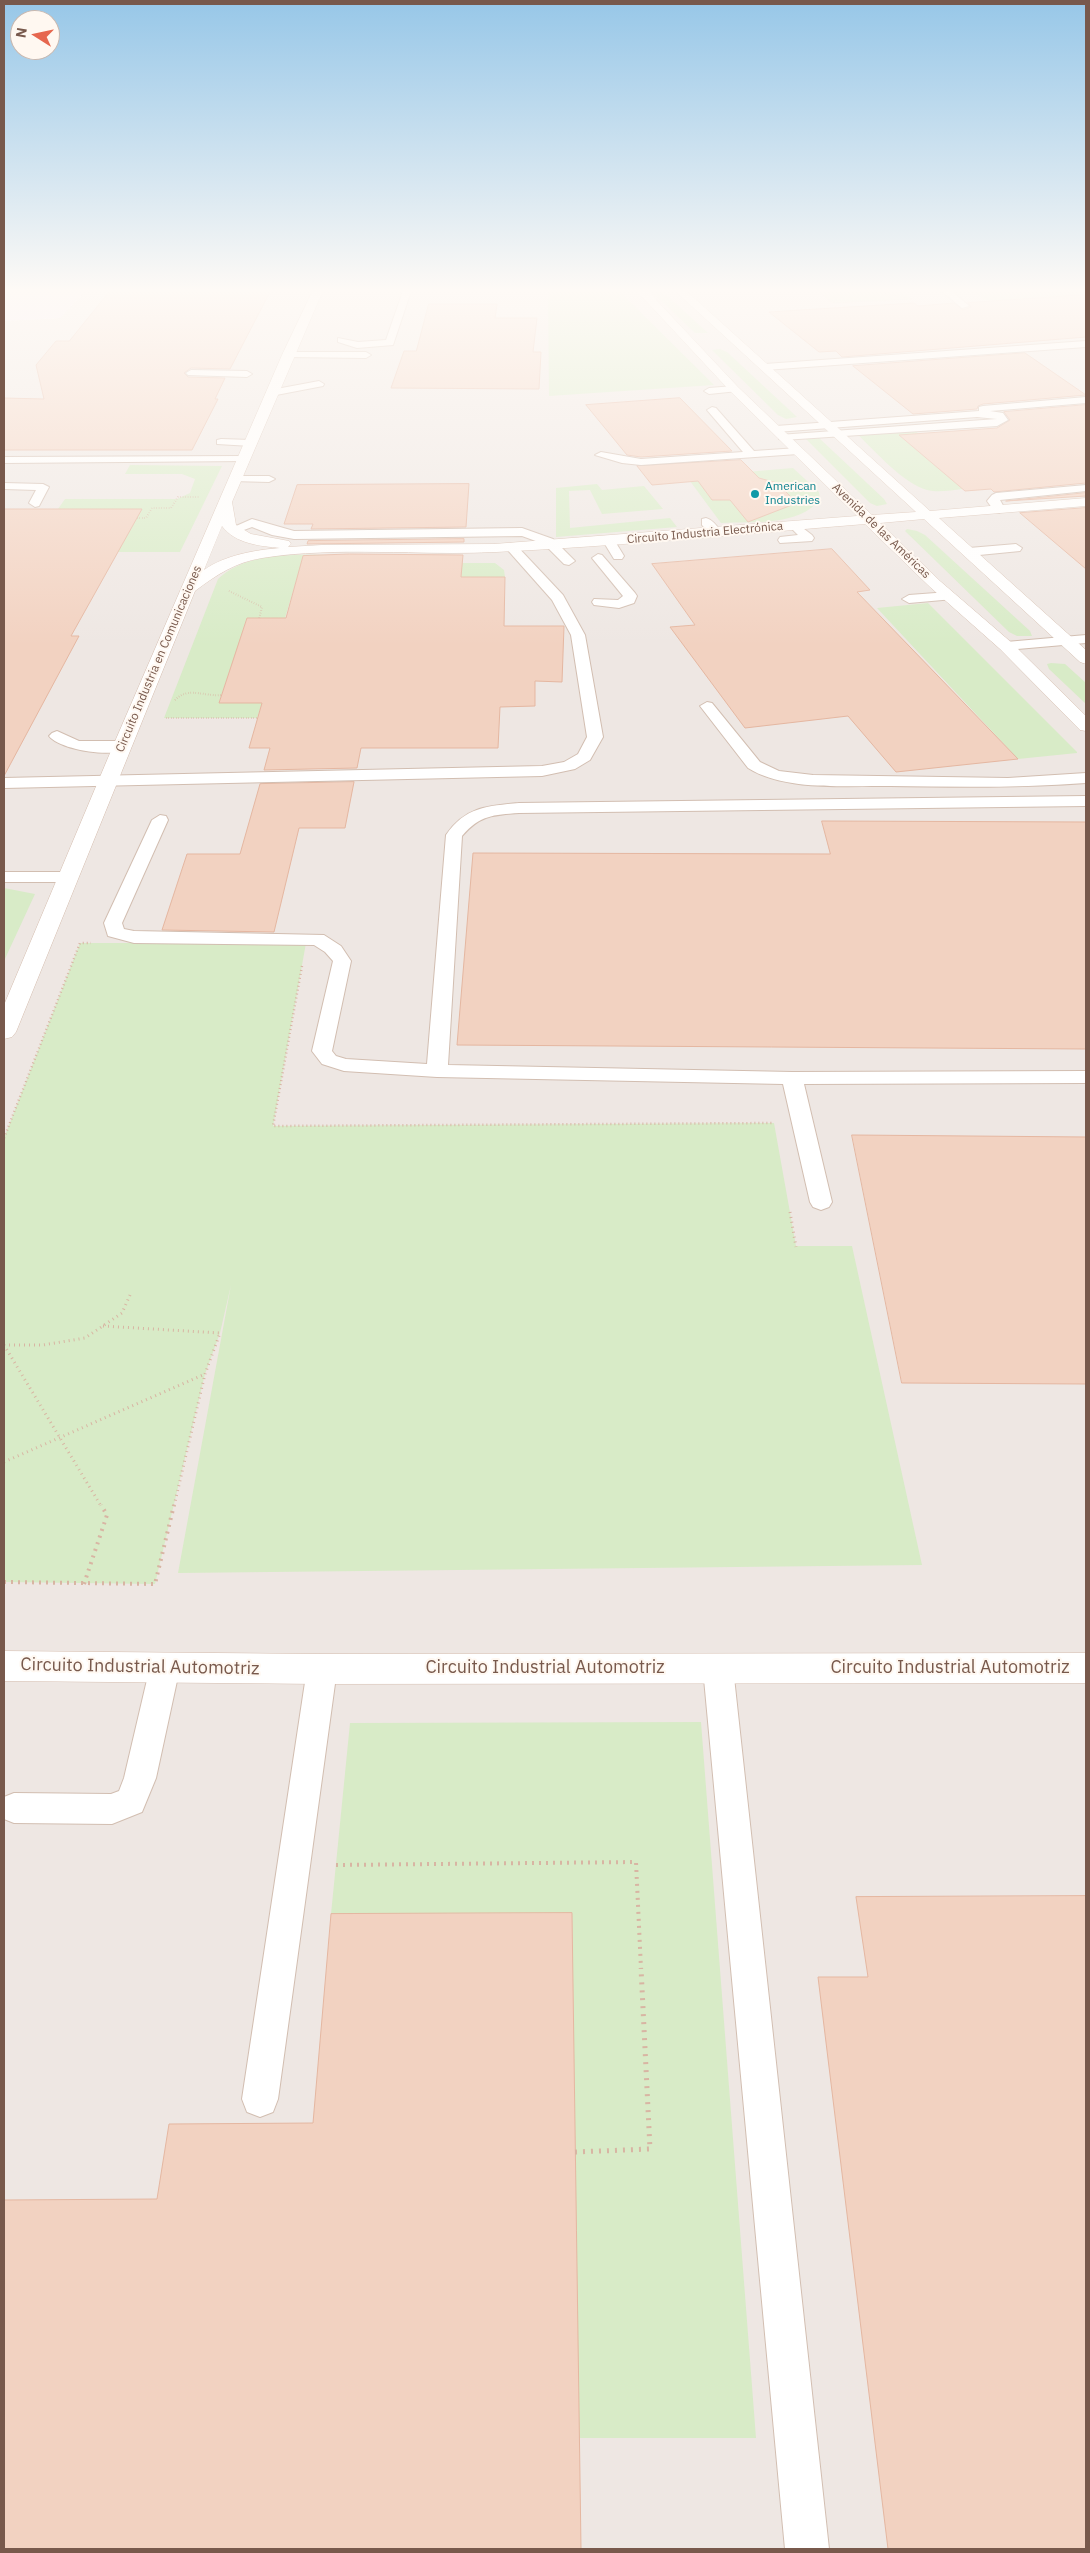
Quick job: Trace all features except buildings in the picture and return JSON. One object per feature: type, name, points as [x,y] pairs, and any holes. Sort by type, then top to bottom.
[{"type":"street","name":"Circuito Industria en Comunicaciones","points":[[4,1032],[122,746],[266,407]]},
{"type":"street","name":"Avenida de las Américas","points":[[753,407],[949,596],[1006,646],[1086,726]]},
{"type":"street","points":[[810,407],[1066,641],[1085,656]]},
{"type":"street","points":[[226,502],[229,526],[233,530]]},
{"type":"street","name":"Circuito Industria Electrónica","points":[[190,588],[212,571],[239,559],[260,554],[322,549],[554,545],[1086,502]]},
{"type":"street","name":"Circuito Industria Electrónica","points":[[233,530],[246,537],[261,541],[322,549]]},
{"type":"street","name":"Circuito Industrial Automotriz","points":[[4,1666],[322,1669],[1086,1668]]},
{"type":"lane","points":[[776,430],[1016,407]]},
{"type":"lane","points":[[712,410],[751,454]]},
{"type":"lane","points":[[776,430],[977,414],[999,415],[1003,420],[997,423],[831,426]]},
{"type":"lane","points":[[221,442],[251,443]]},
{"type":"lane","points":[[601,455],[641,462],[751,454],[802,455]]},
{"type":"lane","points":[[773,462],[802,455]]},
{"type":"lane","points":[[4,460],[244,460]]},
{"type":"lane","points":[[112,474],[122,460]]},
{"type":"lane","points":[[235,481],[269,479]]},
{"type":"lane","points":[[235,481],[258,492]]},
{"type":"lane","points":[[4,497],[8,486],[43,487],[36,503]]},
{"type":"lane","points":[[999,509],[993,501],[996,496],[1086,488]]},
{"type":"lane","points":[[706,522],[716,533]]},
{"type":"lane","points":[[233,530],[252,523],[276,532],[294,534],[522,532],[540,535],[554,545],[569,561]]},
{"type":"lane","points":[[784,540],[808,538],[795,526]]},
{"type":"lane","points":[[609,541],[618,556]]},
{"type":"lane","points":[[4,783],[542,771],[569,766],[584,757],[594,737],[578,634],[558,598],[511,547]]},
{"type":"lane","points":[[969,552],[1016,548]]},
{"type":"lane","points":[[598,558],[630,596],[629,600],[619,604],[599,602]]},
{"type":"lane","points":[[909,599],[949,596]]},
{"type":"lane","points":[[1006,646],[1086,639]]},
{"type":"lane","points":[[1064,657],[1085,656]]},
{"type":"lane","points":[[1020,661],[1038,659]]},
{"type":"lane","points":[[707,706],[754,765],[765,772],[777,776],[813,780],[1008,783],[1086,778]]},
{"type":"lane","points":[[57,736],[64,742],[77,745],[122,746]]},
{"type":"lane","points":[[437,1071],[454,835],[468,819],[488,811],[519,808],[1086,801]]},
{"type":"lane","points":[[160,820],[113,923],[115,932],[120,935],[134,937],[317,939],[334,949],[342,961],[322,1051],[329,1060],[344,1066],[437,1071],[792,1078],[1086,1077]]},
{"type":"lane","points":[[4,877],[69,877]]},
{"type":"lane","points":[[792,1078],[821,1202]]},
{"type":"lane","points":[[14,1808],[112,1809],[132,1801],[140,1778],[165,1667]]},
{"type":"lane","points":[[718,1668],[807,2549]]},
{"type":"lane","points":[[260,2099],[322,1669]]},
{"type":"path","points":[[137,518],[146,518],[152,508],[172,508],[178,497],[207,497]]},
{"type":"path","points":[[172,704],[183,692],[201,691],[213,697],[222,695]]},
{"type":"path","points":[[168,711],[164,718],[258,718]]},
{"type":"path","points":[[4,1138],[80,944],[99,944]]},
{"type":"path","points":[[302,962],[273,1126],[774,1123]]},
{"type":"path","points":[[790,1208],[796,1247]]},
{"type":"path","points":[[4,1345],[43,1345],[85,1338],[122,1313],[130,1295]]},
{"type":"path","points":[[4,1582],[155,1584],[205,1374],[220,1333],[103,1326]]},
{"type":"path","points":[[4,1345],[107,1514],[84,1584]]},
{"type":"path","points":[[4,1462],[205,1374]]},
{"type":"path","points":[[336,1865],[636,1862],[650,2149],[575,2152]]},
{"type":"shaded area","points":[[4,407],[1086,407],[1086,2549],[4,2549]]},
{"type":"green space","points":[[770,407],[786,407],[797,417],[786,419],[778,415]]},
{"type":"green space","points":[[914,430],[919,434],[900,436],[963,489],[936,491],[918,487],[899,474],[857,434]]},
{"type":"green space","points":[[818,437],[887,504],[877,506],[870,503],[805,438]]},
{"type":"green space","points":[[130,465],[222,466],[180,552],[118,552],[58,509],[65,499],[177,499],[190,493],[195,479],[182,474],[125,474]]},
{"type":"green space","points":[[793,468],[819,492],[820,499],[811,508],[800,514],[775,521],[721,523],[687,477]]},
{"type":"green space","points":[[597,484],[602,490],[644,486],[663,509],[602,514],[590,490],[569,491],[570,528],[670,518],[677,527],[556,537],[556,488]]},
{"type":"green space","points":[[907,529],[925,535],[1030,631],[1032,636],[1017,636],[1009,632],[905,531]]},
{"type":"green space","points":[[297,555],[348,555],[453,563],[495,563],[504,570],[505,577],[297,578],[285,618],[247,619],[219,702],[262,703],[257,718],[164,718],[218,579],[231,569],[246,562],[263,558]]},
{"type":"green space","points":[[928,603],[1077,753],[1018,759],[877,608]]},
{"type":"green space","points":[[1047,664],[1065,664],[1086,683],[1086,704],[1049,669]]},
{"type":"green space","points":[[4,888],[35,894],[4,961]]},
{"type":"green space","points":[[80,943],[306,943],[273,1126],[774,1123],[796,1246],[852,1246],[922,1565],[178,1573],[231,1285],[220,1333],[205,1374],[155,1584],[4,1582],[4,1138]]},
{"type":"green space","points":[[701,1722],[756,2438],[579,2438],[572,1913],[331,1914],[350,1723]]},
{"type":"place","name":"American Industries","points":[[755,494]]}]
